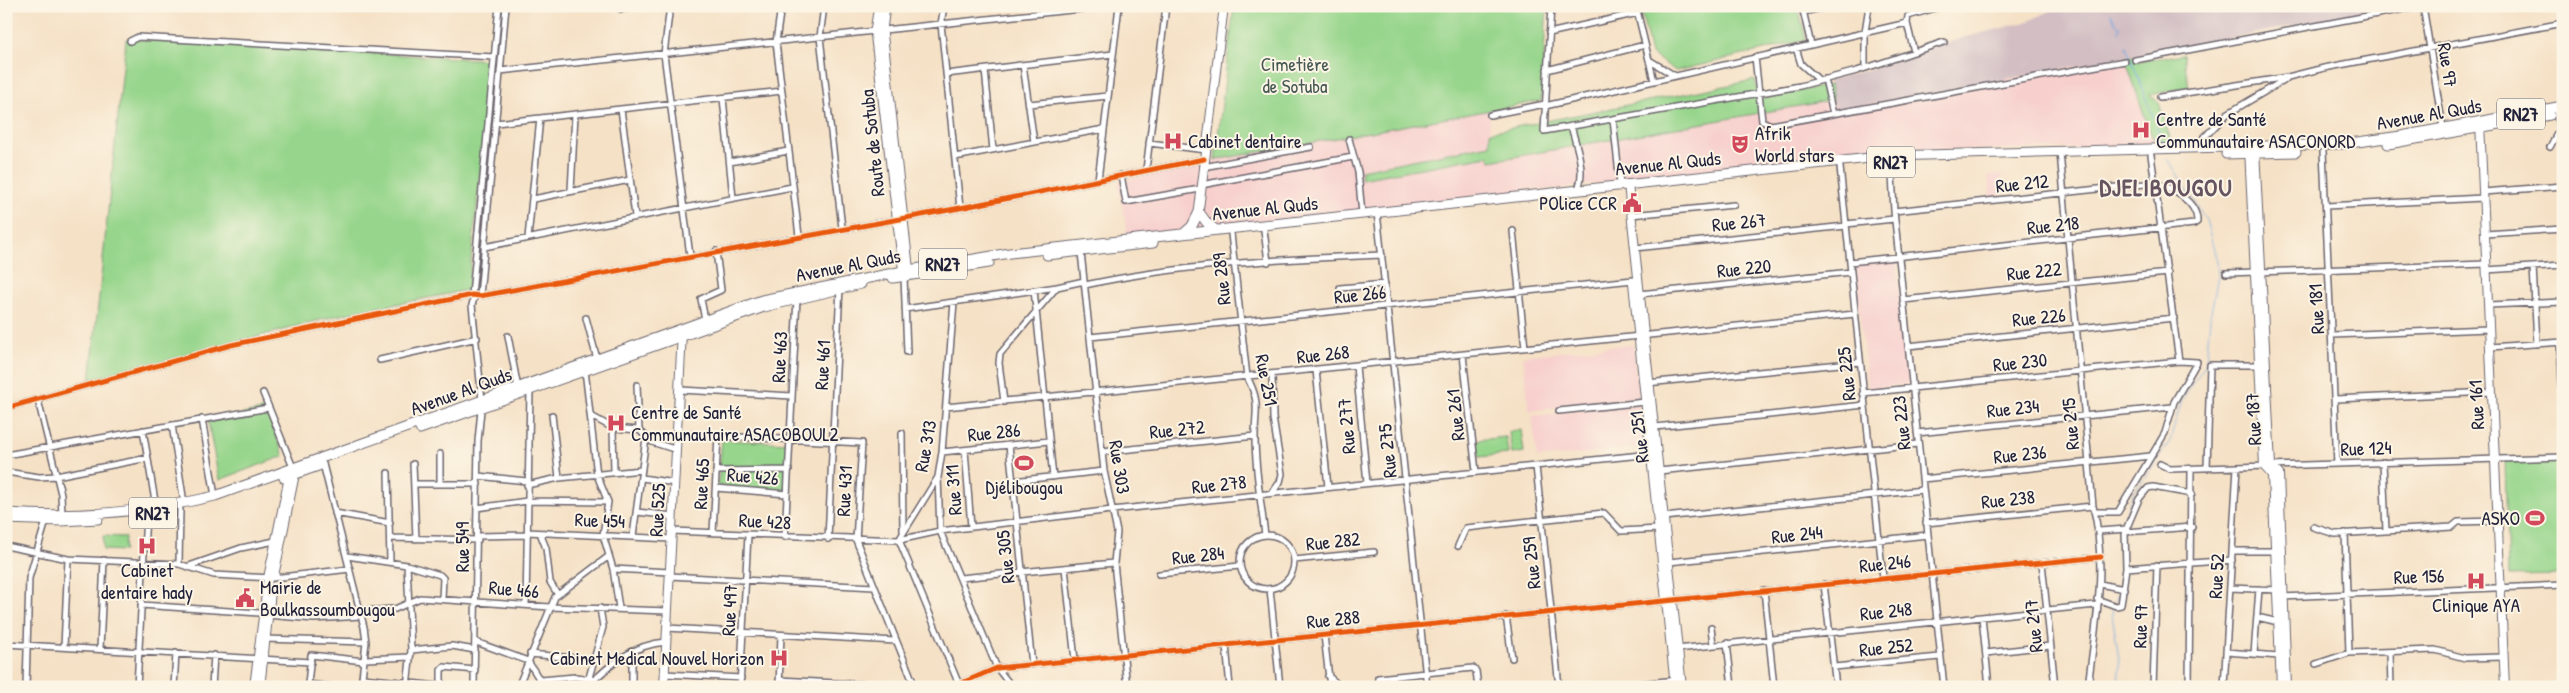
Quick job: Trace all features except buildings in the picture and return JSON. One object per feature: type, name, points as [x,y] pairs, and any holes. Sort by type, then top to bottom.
[{"type":"main road","name":"Route de Sotuba","points":[[879,6],[878,31],[906,273]]},
{"type":"main road","name":"Route de Sotuba","points":[[878,31],[885,6]]},
{"type":"main road","name":"Avenue Al Quds","points":[[2172,152],[2193,149],[2323,152],[2402,142],[2480,125],[2561,111]]},
{"type":"main road","name":"Avenue Al Quds","points":[[906,273],[1081,252],[1216,230],[1891,159],[2252,150],[2343,144],[2443,128],[2480,125]]},
{"type":"main road","name":"Avenue Al Quds","points":[[6,519],[46,521],[95,520],[146,514],[182,506],[292,471],[481,404],[530,391],[682,332],[705,320],[762,300],[1010,253],[1183,234],[1231,234],[1578,189],[1840,167],[1891,159]]},
{"type":"main road","points":[[1183,234],[1192,226],[1199,212],[1207,223],[1216,230]]},
{"type":"main road","name":"Avenue Al Quds","points":[[6,512],[62,515],[182,506],[216,501],[292,471],[322,464],[596,359],[840,286]]},
{"type":"street","points":[[476,296],[499,6]]},
{"type":"street","points":[[476,296],[484,247],[506,6]]},
{"type":"street","points":[[621,6],[620,9],[648,6]]},
{"type":"street","points":[[670,6],[664,54],[682,207],[690,256]]},
{"type":"street","points":[[781,6],[776,42],[799,236]]},
{"type":"street","points":[[824,6],[820,37],[842,228]]},
{"type":"street","points":[[944,6],[941,24],[960,208]]},
{"type":"street","points":[[500,71],[1109,6]]},
{"type":"street","points":[[1098,180],[1119,6]]},
{"type":"street","points":[[1146,170],[1166,6]]},
{"type":"street","points":[[1194,235],[1199,212],[1224,6]]},
{"type":"street","points":[[1551,6],[1544,131],[1760,94],[1865,68],[1944,42]]},
{"type":"street","points":[[1636,6],[1654,81]]},
{"type":"street","points":[[1811,44],[1803,9],[1830,6]]},
{"type":"street","points":[[1865,68],[1865,32],[1869,6]]},
{"type":"street","points":[[1914,52],[1907,23],[1908,15],[1942,6]]},
{"type":"street","points":[[2135,60],[2422,6]]},
{"type":"street","name":"Rue 97","points":[[2422,6],[2443,128]]},
{"type":"street","points":[[1549,33],[1638,13]]},
{"type":"street","points":[[1490,115],[1654,81],[1907,23]]},
{"type":"street","points":[[2160,97],[2288,77],[2324,68],[2563,23]]},
{"type":"street","points":[[130,41],[138,38],[494,57]]},
{"type":"street","points":[[1547,70],[1646,45]]},
{"type":"street","points":[[1796,48],[1801,64],[1822,80],[1833,114]]},
{"type":"street","points":[[946,74],[1113,54]]},
{"type":"street","points":[[1755,58],[1762,121],[1765,124],[1771,125],[2125,61]]},
{"type":"street","points":[[1649,60],[1675,76]]},
{"type":"street","points":[[1023,65],[1034,142]]},
{"type":"street","points":[[985,70],[993,150]]},
{"type":"street","points":[[2193,149],[2227,114],[2288,77]]},
{"type":"street","points":[[496,123],[782,92]]},
{"type":"street","points":[[1029,104],[1108,96]]},
{"type":"street","points":[[723,98],[733,198]]},
{"type":"street","points":[[621,109],[634,216]]},
{"type":"street","points":[[2550,147],[2559,130],[2561,111]]},
{"type":"street","points":[[571,191],[575,114]]},
{"type":"street","points":[[528,238],[540,118]]},
{"type":"street","points":[[1612,119],[1624,186]]},
{"type":"street","name":"Rue 161","points":[[2480,125],[2505,687]]},
{"type":"street","points":[[1571,126],[1579,160],[1581,182],[1578,189]]},
{"type":"street","points":[[955,157],[1104,129]]},
{"type":"street","points":[[1349,139],[1358,172],[1362,214]]},
{"type":"street","points":[[1149,143],[1206,150]]},
{"type":"street","points":[[6,408],[231,346],[476,296],[960,208],[1146,170],[1311,147]]},
{"type":"street","name":"Rue 187","points":[[2252,150],[2268,466],[2272,475],[2275,551],[2287,687]]},
{"type":"street","points":[[730,162],[788,151]]},
{"type":"street","name":"Rue 181","points":[[2323,152],[2337,464]]},
{"type":"street","points":[[2095,512],[2118,512],[2165,433],[2172,407],[2197,362],[2179,361],[2162,228],[2154,183],[2157,153]]},
{"type":"street","name":"Rue 215","points":[[2060,155],[2093,506],[2100,531],[2100,584],[2088,687]]},
{"type":"street","points":[[1121,175],[1126,202],[1353,157]]},
{"type":"street","name":"Rue 223","points":[[1891,159],[1894,219],[1944,687]]},
{"type":"street","name":"Rue 225","points":[[1840,167],[1883,578]]},
{"type":"street","points":[[533,199],[630,180]]},
{"type":"street","name":"Rue 212","points":[[1894,211],[2154,183]]},
{"type":"street","name":"Rue 218","points":[[1850,262],[2162,228],[2197,222],[2197,217],[2190,205],[2175,190],[2154,183]]},
{"type":"street","name":"Rue 251","points":[[1624,186],[1631,216],[1635,248],[1641,336]]},
{"type":"street","name":"Rue 251","points":[[1624,186],[1646,383],[1655,427],[1660,471],[1669,562],[1669,600]]},
{"type":"street","points":[[2326,206],[2483,195],[2563,186]]},
{"type":"street","points":[[484,247],[634,216],[792,187]]},
{"type":"street","points":[[1631,216],[1734,204]]},
{"type":"street","name":"Rue 275","points":[[1378,214],[1427,687]]},
{"type":"street","points":[[1846,225],[1894,219]]},
{"type":"street","name":"Rue 267","points":[[1635,248],[1846,225]]},
{"type":"street","points":[[1264,230],[1268,262]]},
{"type":"street","points":[[2485,234],[2563,230]]},
{"type":"street","points":[[1513,231],[1525,348]]},
{"type":"street","name":"Rue 289","points":[[1231,234],[1241,321]]},
{"type":"street","points":[[705,320],[701,299],[721,290],[716,252]]},
{"type":"street","name":"Rue 303","points":[[1081,252],[1104,472],[1118,532],[1114,563],[1127,687]]},
{"type":"street","points":[[905,309],[1124,277],[1234,264],[1382,255]]},
{"type":"street","points":[[2226,273],[2329,269],[2563,265]]},
{"type":"street","points":[[2533,267],[2537,344]]},
{"type":"street","name":"Rue 220","points":[[1639,294],[1851,272]]},
{"type":"street","points":[[906,273],[907,352]]},
{"type":"street","name":"Rue 222","points":[[1903,300],[2168,273]]},
{"type":"street","name":"Rue 266","points":[[1090,337],[1633,280]]},
{"type":"street","points":[[1340,288],[1385,284]]},
{"type":"street","name":"Rue 461","points":[[828,539],[840,286]]},
{"type":"street","points":[[1004,402],[1000,354],[1058,287]]},
{"type":"street","points":[[1034,290],[1053,477]]},
{"type":"street","name":"Rue 549","points":[[474,687],[481,404],[477,338],[472,305],[476,296]]},
{"type":"street","name":"Rue 463","points":[[785,537],[797,298]]},
{"type":"street","name":"Rue 313","points":[[899,540],[938,477],[942,452],[954,302]]},
{"type":"street","points":[[2488,305],[2563,302]]},
{"type":"street","name":"Rue 268","points":[[946,407],[1855,314]]},
{"type":"street","points":[[586,318],[596,359]]},
{"type":"street","name":"Rue 226","points":[[1908,346],[2174,318]]},
{"type":"street","name":"Rue 251","points":[[1241,321],[1247,377],[1254,390],[1258,406],[1255,436],[1264,535]]},
{"type":"street","points":[[2332,335],[2489,329]]},
{"type":"street","name":"Rue 525","points":[[664,687],[682,332]]},
{"type":"street","points":[[508,336],[518,388]]},
{"type":"street","points":[[380,360],[477,338]]},
{"type":"street","points":[[2490,347],[2561,342],[2563,407]]},
{"type":"street","name":"Rue 261","points":[[1463,354],[1476,472]]},
{"type":"street","name":"Rue 230","points":[[1863,393],[2179,361]]},
{"type":"street","points":[[1646,383],[1860,362]]},
{"type":"street","points":[[2207,468],[2210,365],[2263,365]]},
{"type":"street","name":"Rue 277","points":[[1356,366],[1367,483]]},
{"type":"street","points":[[585,370],[597,474],[608,502],[603,535],[612,569],[619,608]]},
{"type":"street","points":[[1316,370],[1328,487]]},
{"type":"street","points":[[1272,374],[1273,418],[1282,474],[1280,482],[1272,493]]},
{"type":"street","name":"Rue 251","points":[[1646,383],[1645,402],[1679,683]]},
{"type":"street","points":[[637,385],[639,430],[652,442],[677,450]]},
{"type":"street","points":[[680,390],[792,396]]},
{"type":"street","points":[[526,605],[530,391]]},
{"type":"street","points":[[2335,399],[2492,392]]},
{"type":"street","points":[[254,687],[260,658],[263,614],[292,471],[263,393]]},
{"type":"street","points":[[38,400],[61,494],[62,515]]},
{"type":"street","points":[[1560,411],[1645,402]]},
{"type":"street","points":[[1655,427],[1865,405]]},
{"type":"street","name":"Rue 234","points":[[1917,433],[2172,407]]},
{"type":"street","points":[[6,455],[268,408]]},
{"type":"street","points":[[552,415],[559,478]]},
{"type":"street","points":[[591,416],[614,428],[639,430]]},
{"type":"street","points":[[202,419],[215,496]]},
{"type":"street","points":[[172,425],[182,506],[179,564]]},
{"type":"street","points":[[614,428],[614,472]]},
{"type":"street","points":[[143,430],[156,508]]},
{"type":"street","points":[[902,433],[904,533]]},
{"type":"street","points":[[677,434],[833,442]]},
{"type":"street","name":"Rue 465","points":[[713,533],[718,436]]},
{"type":"street","name":"Rue 272","points":[[1102,452],[1255,436]]},
{"type":"street","points":[[633,536],[646,438]]},
{"type":"street","name":"Rue 286","points":[[942,452],[1049,441]]},
{"type":"street","name":"Rue 431","points":[[833,442],[862,443],[856,540]]},
{"type":"street","points":[[1660,471],[1918,444]]},
{"type":"street","name":"Rue 305","points":[[1009,445],[1032,665]]},
{"type":"street","name":"Rue 311","points":[[965,450],[971,527]]},
{"type":"street","points":[[440,454],[440,484]]},
{"type":"street","name":"Rue 278","points":[[899,540],[940,530],[1112,510],[1651,454]]},
{"type":"street","name":"Rue 236","points":[[1922,480],[2151,456]]},
{"type":"street","name":"Rue 124","points":[[2160,464],[2170,469],[2192,469],[2563,457]]},
{"type":"street","points":[[6,472],[39,477],[56,476],[148,458]]},
{"type":"street","points":[[2383,462],[2386,532]]},
{"type":"street","points":[[322,464],[350,569],[366,642],[361,687]]},
{"type":"street","points":[[414,464],[416,539]]},
{"type":"street","name":"Rue 259","points":[[1536,466],[1560,687]]},
{"type":"street","name":"Rue 187","points":[[2268,466],[2279,474],[2281,687]]},
{"type":"street","name":"Rue 52","points":[[2224,687],[2237,467]]},
{"type":"street","points":[[2189,687],[2192,469]]},
{"type":"street","points":[[478,476],[527,483],[642,470]]},
{"type":"street","points":[[716,471],[789,470]]},
{"type":"street","points":[[271,578],[275,541],[292,471]]},
{"type":"street","points":[[1013,481],[1104,472]]},
{"type":"street","points":[[388,473],[390,562]]},
{"type":"street","points":[[938,477],[940,530],[997,668],[1012,687]]},
{"type":"street","points":[[642,478],[675,483]]},
{"type":"street","points":[[414,484],[478,484]]},
{"type":"street","name":"Rue 426","points":[[716,488],[788,494]]},
{"type":"street","points":[[2097,602],[2116,606],[2121,605],[2121,588],[2126,568],[2123,530],[2139,499],[2148,488],[2192,494]]},
{"type":"street","points":[[1664,517],[1923,490]]},
{"type":"street","points":[[477,508],[527,501],[608,502]]},
{"type":"street","name":"Rue 238","points":[[1926,523],[2093,506]]},
{"type":"street","points":[[335,512],[390,523]]},
{"type":"street","points":[[637,512],[673,516]]},
{"type":"street","points":[[137,687],[146,514]]},
{"type":"street","points":[[1458,546],[1466,528],[1604,514],[1621,531],[1659,528]]},
{"type":"street","points":[[26,687],[30,578],[46,521]]},
{"type":"street","points":[[2313,527],[2335,534],[2452,527],[2458,522],[2497,521]]},
{"type":"street","points":[[2100,531],[2192,528]]},
{"type":"street","name":"Rue 454","points":[[390,538],[478,538],[527,533],[633,536],[672,535]]},
{"type":"street","points":[[540,533],[546,548],[550,582],[558,595]]},
{"type":"street","name":"Rue 428","points":[[672,535],[713,533],[828,539],[899,540]]},
{"type":"street","points":[[2345,533],[2349,653]]},
{"type":"street","name":"Rue 497","points":[[740,687],[748,535]]},
{"type":"street","points":[[1264,535],[1273,535],[1288,544],[1294,560],[1290,576],[1285,583],[1270,589],[1259,588],[1250,583],[1240,566],[1240,557],[1249,542],[1264,535]]},
{"type":"street","name":"Rue 244","points":[[1669,562],[1928,535]]},
{"type":"street","points":[[856,540],[915,687]]},
{"type":"street","points":[[899,540],[959,685]]},
{"type":"street","points":[[188,566],[241,548],[275,541]]},
{"type":"street","points":[[6,546],[68,559],[179,564],[214,575],[271,578],[350,569]]},
{"type":"street","points":[[2232,552],[2275,551]]},
{"type":"street","name":"Rue 282","points":[[1294,560],[1374,552]]},
{"type":"street","points":[[346,556],[407,565],[442,576],[442,599]]},
{"type":"street","points":[[518,687],[550,607],[558,595],[608,556]]},
{"type":"street","name":"Rue 246","points":[[1669,600],[2101,558]]},
{"type":"street","points":[[64,647],[68,559]]},
{"type":"street","points":[[100,649],[104,560]]},
{"type":"street","points":[[2126,568],[2232,560]]},
{"type":"street","points":[[960,578],[1114,563]]},
{"type":"street","name":"Rue 217","points":[[2042,563],[2055,687]]},
{"type":"street","points":[[407,565],[411,650],[408,685]]},
{"type":"street","name":"Rue 284","points":[[1159,574],[1240,566]]},
{"type":"street","name":"Rue 97","points":[[2153,687],[2157,566]]},
{"type":"street","points":[[1065,568],[1075,660]]},
{"type":"street","points":[[612,569],[746,580],[874,587]]},
{"type":"street","points":[[1824,584],[1836,687]]},
{"type":"street","points":[[2100,584],[2121,588]]},
{"type":"street","name":"Rue 156","points":[[2230,588],[2259,589],[2280,594],[2347,594],[2563,585]]},
{"type":"street","points":[[1270,589],[1280,687]]},
{"type":"street","points":[[2254,654],[2259,589]]},
{"type":"street","points":[[1764,590],[1774,687]]},
{"type":"street","name":"Rue 466","points":[[141,605],[263,614],[314,620],[395,609],[420,598],[550,607],[668,611]]},
{"type":"street","name":"Rue 288","points":[[952,687],[997,668],[1669,600]]},
{"type":"street","name":"Rue 248","points":[[1675,649],[2047,610],[2097,602]]},
{"type":"street","points":[[592,679],[603,627],[600,608]]},
{"type":"street","points":[[1506,616],[1512,658]]},
{"type":"street","points":[[1982,616],[1989,687]]},
{"type":"street","points":[[2257,617],[2274,621]]},
{"type":"street","points":[[667,628],[895,641]]},
{"type":"street","points":[[1711,628],[1713,644]]},
{"type":"street","points":[[779,687],[782,634]]},
{"type":"street","points":[[1324,635],[1330,687]]},
{"type":"street","points":[[262,639],[366,642]]},
{"type":"street","points":[[476,642],[528,660],[544,687]]},
{"type":"street","points":[[587,687],[592,679],[632,651],[650,643],[666,642]]},
{"type":"street","points":[[1727,643],[1732,687]]},
{"type":"street","points":[[6,644],[311,662]]},
{"type":"street","points":[[1226,645],[1230,687]]},
{"type":"street","points":[[411,650],[452,646],[475,650]]},
{"type":"street","points":[[1986,653],[2050,646]]},
{"type":"street","points":[[2316,664],[2349,653],[2435,650],[2465,658],[2504,657]]},
{"type":"street","points":[[632,651],[632,687]]},
{"type":"street","points":[[2226,652],[2280,656]]},
{"type":"street","points":[[2390,652],[2391,687]]},
{"type":"street","points":[[174,687],[176,654]]},
{"type":"street","points":[[530,654],[595,660]]},
{"type":"street","points":[[332,687],[308,684],[312,655],[365,660],[410,657]]},
{"type":"street","points":[[212,687],[214,656]]},
{"type":"street","name":"Rue 252","points":[[1834,667],[1940,656]]},
{"type":"street","points":[[260,658],[260,687]]},
{"type":"street","points":[[363,678],[408,685],[440,685],[441,670],[444,667],[475,670]]},
{"type":"street","points":[[1377,687],[1378,678],[1476,670],[1478,687]]},
{"type":"street","points":[[665,674],[741,678]]},
{"type":"street","points":[[1328,676],[1342,687]]},
{"type":"street","points":[[540,680],[575,677],[592,679]]},
{"type":"street","points":[[779,680],[815,684],[911,687]]},
{"type":"street","points":[[1611,687],[1679,683]]},
{"type":"shaded area","points":[[2062,6],[2404,6],[1836,110],[1828,80],[1858,73],[1966,37],[2026,22]]},
{"type":"shaded area","points":[[2125,58],[2150,132],[2159,147],[1886,151],[1128,237],[1118,182],[1215,160],[1490,110],[1490,145],[1362,170],[1488,156],[1491,161],[1833,100],[1836,110]]},
{"type":"shaded area","points":[[2001,174],[2003,197],[1990,198],[1988,175]]},
{"type":"shaded area","points":[[1896,259],[1909,384],[1868,389],[1854,263]]},
{"type":"shaded area","points":[[1633,344],[1639,398],[1529,411],[1523,356]]},
{"type":"shaded area","points":[[1640,404],[1644,447],[1537,458],[1532,416]]},
{"type":"green space","name":"Cimetière de Sotuba","points":[[1234,6],[1547,6],[1541,101],[1215,160]]},
{"type":"green space","points":[[1640,6],[1798,6],[1806,40],[1676,71],[1651,54]]},
{"type":"green space","points":[[126,39],[492,60],[468,290],[335,316],[90,382]]},
{"type":"green space","points":[[2183,54],[2189,87],[2150,95],[2159,103],[2173,147],[2159,147],[2150,132],[2125,58],[2134,56],[2137,62]]},
{"type":"green space","points":[[1755,80],[1759,99],[1830,85],[1833,100],[1491,161],[1488,156],[1361,179],[1361,170],[1490,145],[1490,132]]},
{"type":"green space","points":[[265,409],[284,456],[219,480],[208,422]]},
{"type":"green space","points":[[1521,430],[1524,452],[1512,454],[1509,432]]},
{"type":"green space","points":[[1506,437],[1508,454],[1479,457],[1477,440]]},
{"type":"green space","points":[[722,440],[789,443],[787,491],[718,486]]},
{"type":"green space","name":"ASKO","points":[[2563,460],[2563,575],[2508,576],[2505,462]]},
{"type":"green space","points":[[103,536],[125,537],[124,551],[103,550]]},
{"type":"waterway","points":[[2111,13],[2116,24],[2120,26],[2119,32]]},
{"type":"waterway","points":[[2126,46],[2163,143]]},
{"type":"waterway","points":[[2121,528],[2132,495],[2170,441],[2182,399],[2206,364],[2210,318],[2218,275],[2217,262],[2206,220],[2168,159]]},
{"type":"waterway","points":[[2121,532],[2121,586]]},
{"type":"waterway","points":[[2115,602],[2120,590]]},
{"type":"waterway","points":[[2114,606],[2112,614],[2120,665],[2117,687]]},
{"type":"cycle path","points":[[6,408],[231,345],[472,295],[480,296],[960,208],[1204,159]]},
{"type":"cycle path","points":[[952,687],[997,668],[2101,557]]},
{"type":"place","name":"Centre de Santé Communautaire ASACONORD","points":[[2141,130]]},
{"type":"place","name":"Cabinet dentaire","points":[[1173,141]]},
{"type":"place","name":"Afrik World stars","points":[[1740,144]]},
{"type":"place","name":"POlice CCR","points":[[1632,203]]},
{"type":"place","name":"Centre de Santé Communautaire ASACOBOUL2","points":[[616,423]]},
{"type":"place","name":"Djélibougou","points":[[1024,463]]},
{"type":"place","name":"ASKO","points":[[2535,518]]},
{"type":"place","name":"Cabinet dentaire hady","points":[[147,546]]},
{"type":"place","name":"Clinique AYA","points":[[2476,581]]},
{"type":"place","name":"Mairie de Boulkassoumbougou","points":[[245,598]]},
{"type":"place","name":"Cabinet Medical Nouvel Horizon","points":[[779,658]]},
{"type":"district","name":"DJELIBOUGOU","points":[[2166,187]]}]
